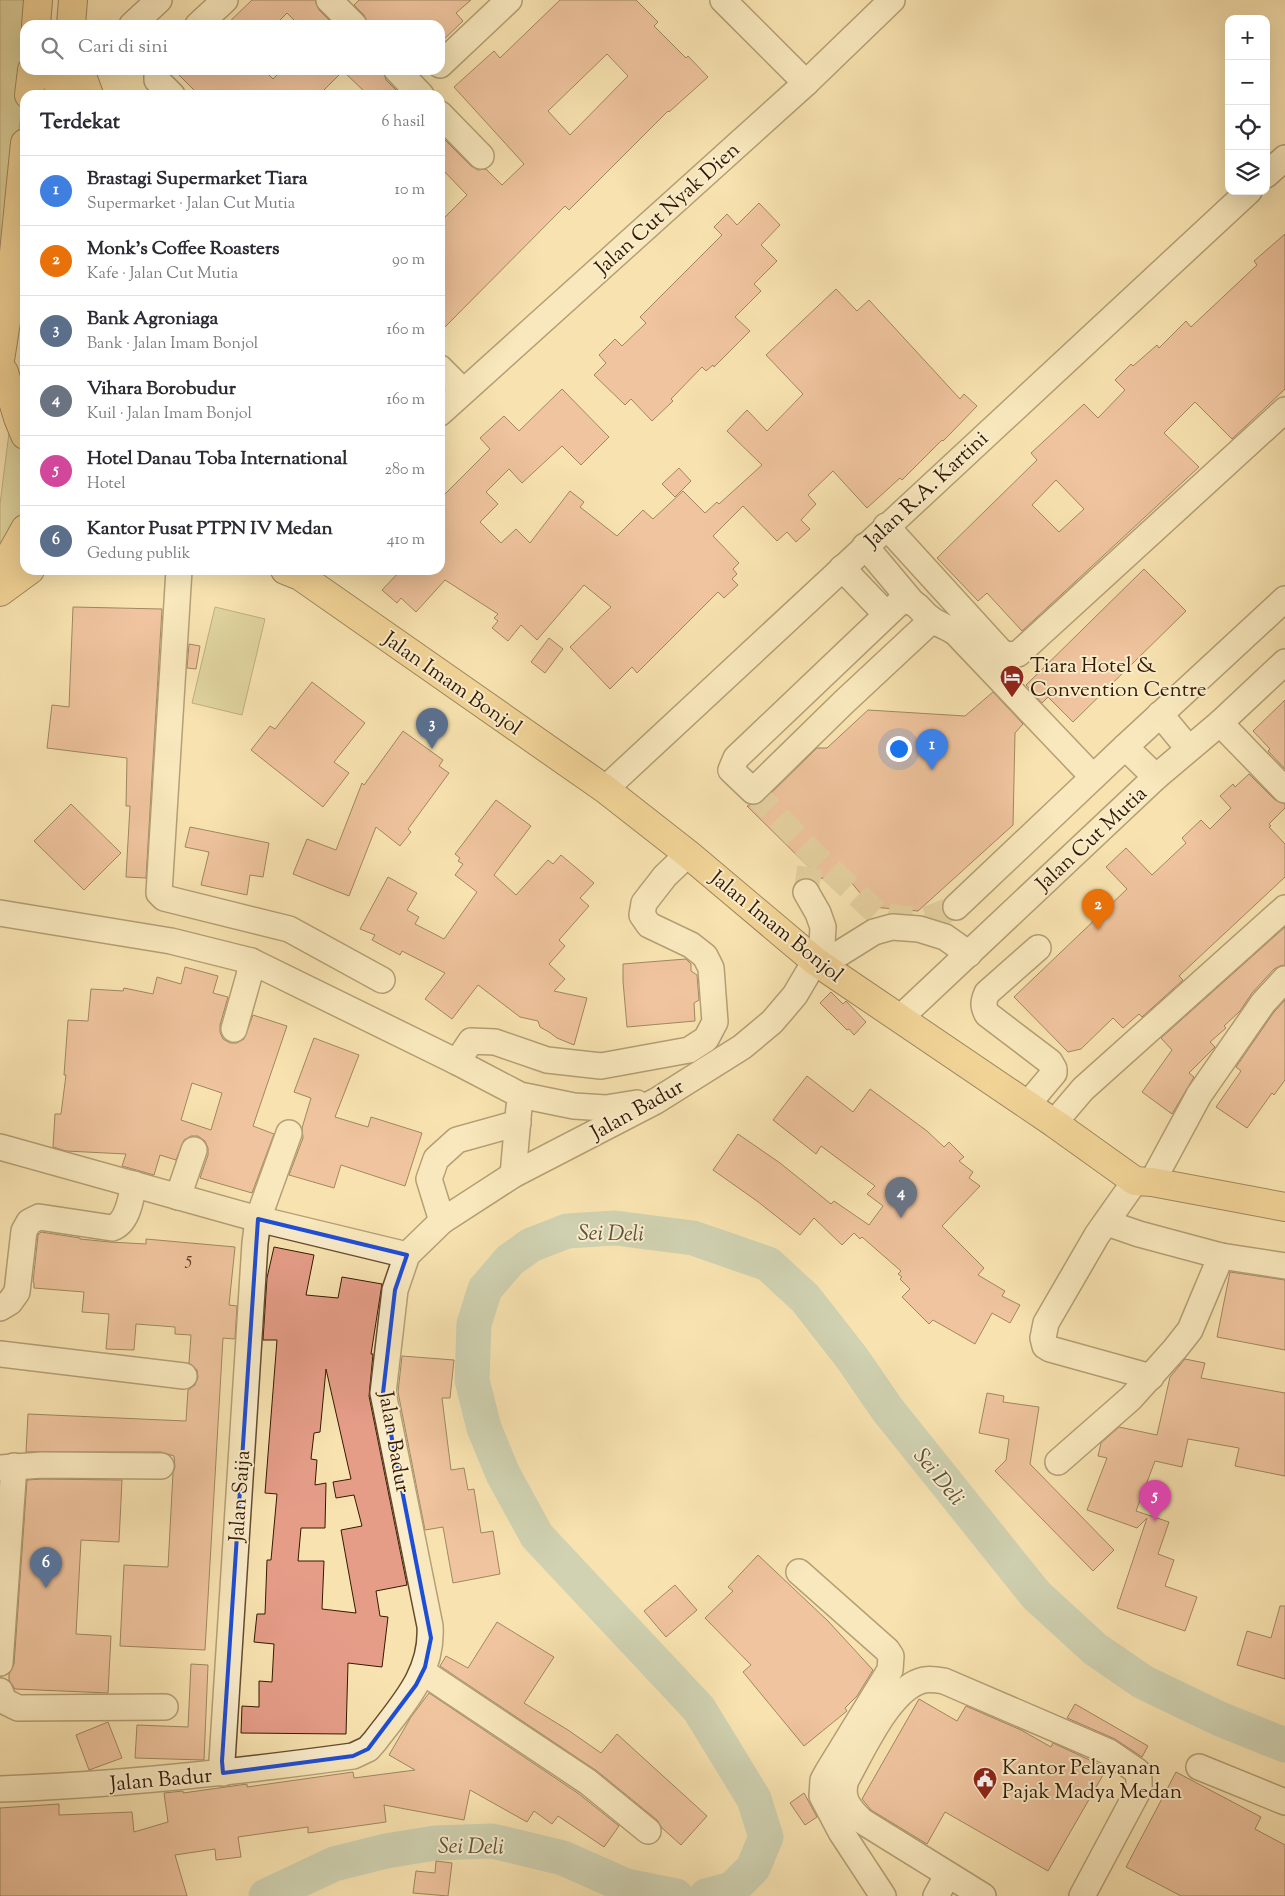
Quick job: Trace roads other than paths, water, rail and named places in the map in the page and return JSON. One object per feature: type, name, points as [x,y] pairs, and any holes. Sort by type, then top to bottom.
[{"type":"main road","points":[[36,20],[38,0]]},
{"type":"main road","points":[[71,20],[73,0]]},
{"type":"main road","points":[[30,90],[31,75]]},
{"type":"main road","points":[[54,75],[60,90]]},
{"type":"main road","points":[[0,360],[4,303],[20,211]]},
{"type":"main road","points":[[0,367],[4,372],[20,423]]},
{"type":"main road","points":[[0,586],[11,554],[20,538]]},
{"type":"main road","points":[[0,592],[23,575]]},
{"type":"main road","name":"Jalan Imam Bonjol","points":[[298,575],[605,789],[688,854],[818,963],[1144,1182],[1285,1207]]},
{"type":"street","points":[[137,20],[159,0]]},
{"type":"street","points":[[203,20],[225,0]]},
{"type":"street","points":[[330,0],[349,20]]},
{"type":"street","points":[[445,60],[509,0]]},
{"type":"street","points":[[723,0],[806,83]]},
{"type":"street","name":"Jalan Cut Nyak Dien","points":[[445,408],[806,83],[892,0]]},
{"type":"street","points":[[157,75],[157,80],[167,90]]},
{"type":"street","points":[[402,75],[417,90]]},
{"type":"street","points":[[445,119],[481,156]]},
{"type":"street","name":"Jalan R.A. Kartini","points":[[605,789],[886,526],[1245,195]]},
{"type":"street","points":[[445,373],[463,391]]},
{"type":"street","points":[[865,546],[912,602],[932,620],[947,626],[992,658],[1018,654],[1285,410]]},
{"type":"street","points":[[886,526],[992,658],[1093,777]]},
{"type":"street","points":[[842,568],[886,614]]},
{"type":"street","points":[[179,575],[159,893],[164,898],[289,929],[382,980]]},
{"type":"street","points":[[956,907],[1285,599]]},
{"type":"street","points":[[912,602],[902,600],[886,614],[736,758],[732,770],[753,791],[932,620]]},
{"type":"street","name":"Jalan Cut Mutia","points":[[900,1018],[1156,777],[1188,748],[1220,723],[1285,662]]},
{"type":"street","points":[[1160,714],[1188,748]]},
{"type":"street","points":[[1220,723],[1285,790]]},
{"type":"street","points":[[1125,747],[1156,777]]},
{"type":"street","points":[[457,1062],[471,1041],[495,1042],[547,1060],[601,1066],[689,1050],[706,1039],[715,1022],[711,968],[706,956],[691,945],[649,925],[642,914],[644,903],[665,876],[688,854]]},
{"type":"street","points":[[806,892],[818,913],[823,928],[818,963]]},
{"type":"street","points":[[1054,1123],[1083,1089],[1285,908]]},
{"type":"street","points":[[0,913],[171,941],[252,961],[520,1095],[548,1102],[582,1107],[606,1108],[656,1101]]},
{"type":"street","points":[[818,963],[874,932],[892,927],[919,929],[945,937],[969,954]]},
{"type":"street","points":[[1027,1105],[1054,1073],[1054,1068],[1050,1062],[987,1014],[984,1001],[987,993],[1038,948]]},
{"type":"street","points":[[234,1029],[252,961]]},
{"type":"street","name":"Jalan Badur","points":[[0,1789],[120,1783],[223,1773],[353,1756],[360,1754],[375,1741],[416,1685],[423,1672],[429,1651],[430,1626],[383,1393],[394,1290],[407,1255],[442,1221],[513,1175],[656,1101],[742,1047],[772,1022],[795,995],[818,963]]},
{"type":"street","points":[[1151,1377],[1050,1349],[1045,1346],[1043,1338],[1046,1323],[1097,1235],[1144,1182],[1262,1003],[1285,979]]},
{"type":"street","points":[[513,1175],[520,1095]]},
{"type":"street","points":[[442,1221],[429,1179],[436,1159],[457,1140],[518,1123]]},
{"type":"street","name":"Jalan Saija","points":[[223,1773],[222,1761],[258,1219],[290,1133]]},
{"type":"street","points":[[0,1147],[258,1219],[407,1255]]},
{"type":"street","points":[[178,1197],[194,1150]]},
{"type":"street","points":[[0,1308],[10,1302],[17,1292],[24,1231],[29,1222],[39,1217],[112,1228],[118,1226],[123,1221],[134,1184]]},
{"type":"street","points":[[1107,1223],[1139,1234],[1221,1256],[1285,1266]]},
{"type":"street","points":[[1058,1462],[1131,1398],[1190,1330],[1221,1256]]},
{"type":"street","points":[[0,1354],[184,1376]]},
{"type":"street","points":[[0,1663],[7,1467],[161,1466]]},
{"type":"street","points":[[799,1572],[887,1650],[891,1656],[890,1670],[828,1771],[822,1789],[822,1796],[841,1832],[882,1896]]},
{"type":"street","points":[[423,1672],[588,1782],[648,1831]]},
{"type":"street","points":[[983,1896],[942,1886],[862,1821],[846,1804],[843,1788],[846,1780],[884,1713],[894,1700],[909,1688],[924,1680],[944,1681],[1109,1752],[1137,1772],[1139,1789],[1082,1896]]},
{"type":"street","points":[[0,1691],[4,1701],[18,1708],[165,1707]]},
{"type":"street","points":[[1199,1767],[1285,1802]]},
{"type":"waterway","name":"Sei Deli","points":[[706,1896],[732,1889],[753,1868],[766,1837],[754,1799],[699,1709],[537,1536],[503,1474],[484,1428],[472,1380],[474,1324],[485,1289],[510,1260],[531,1245],[567,1231],[615,1228],[693,1238],[768,1264],[805,1298],[852,1358],[887,1409],[1036,1595],[1095,1649],[1143,1682],[1220,1719],[1285,1745]]},
{"type":"waterway","name":"Sei Deli","points":[[266,1896],[334,1864],[386,1851],[435,1843],[492,1841],[563,1858],[626,1886],[676,1896]]},
{"type":"tunnel","points":[[753,791],[812,853],[877,913],[900,918],[927,919],[956,907]]},
{"type":"tunnel","points":[[806,892],[812,853]]},
{"type":"place","name":"Tiara Hotel & Convention Centre","points":[[1012,698]]},
{"type":"place","name":"Bank Agroniaga","points":[[432,749]]},
{"type":"place","name":"Brastagi Supermarket Tiara","points":[[932,770]]},
{"type":"place","name":"Monk's Coffee Roasters","points":[[1098,930]]},
{"type":"place","name":"Vihara Borobudur","points":[[901,1218]]},
{"type":"place","name":"Hotel Danau Toba International","points":[[1155,1521]]},
{"type":"place","name":"Kantor Pusat PTPN IV Medan","points":[[46,1588]]},
{"type":"place","name":"Kantor Pelayanan Pajak Madya Medan","points":[[985,1800]]}]
